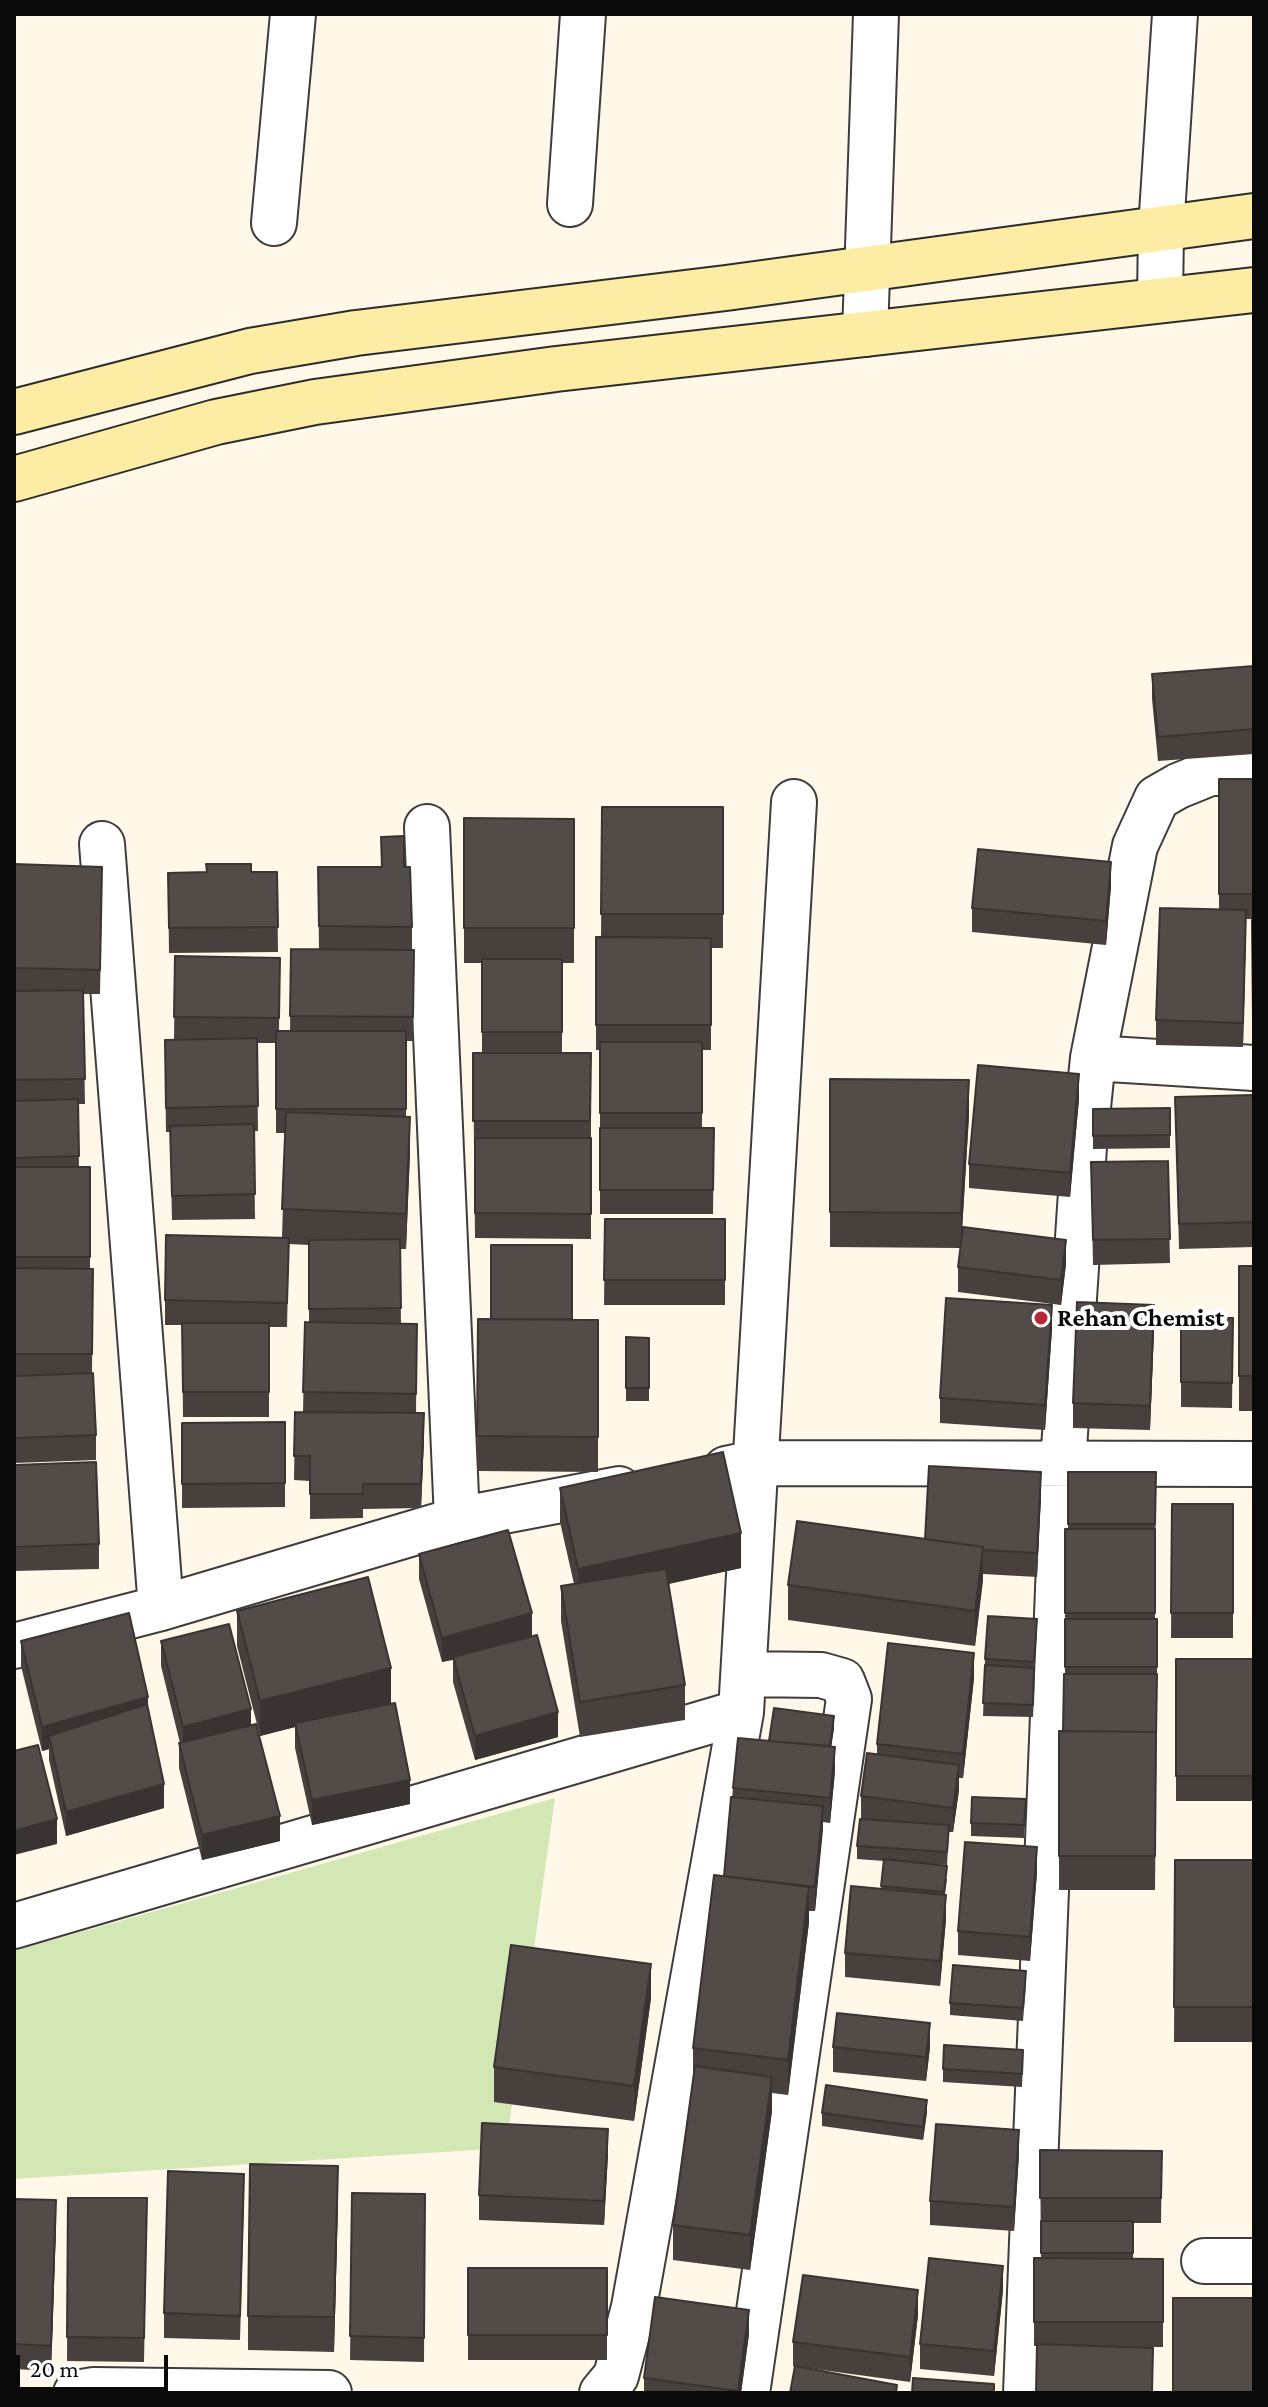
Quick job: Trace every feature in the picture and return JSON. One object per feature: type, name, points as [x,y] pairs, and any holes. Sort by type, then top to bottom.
[{"type":"main road","points":[[14,412],[250,351],[356,333],[1254,216]]},
{"type":"main road","points":[[14,479],[216,422],[315,402],[556,369],[1254,290]]},
{"type":"main road","points":[[250,351],[264,413]]},
{"type":"street","points":[[274,223],[293,14]]},
{"type":"street","points":[[570,204],[583,14]]},
{"type":"street","points":[[865,334],[876,14]]},
{"type":"street","points":[[1160,300],[1161,229],[1175,14]]},
{"type":"street","points":[[1026,2393],[1063,1464],[1084,1147],[1093,1058],[1135,846],[1157,798],[1210,773],[1254,773]]},
{"type":"street","points":[[602,2393],[616,2376],[634,2307],[743,1693],[794,802]]},
{"type":"street","points":[[427,827],[457,1520]]},
{"type":"street","points":[[102,844],[161,1608]]},
{"type":"street","points":[[1093,1058],[1254,1068]]},
{"type":"street","points":[[14,1646],[161,1608],[457,1520],[754,1463],[1254,1464]]},
{"type":"street","points":[[14,1926],[743,1693],[821,1675],[842,1681],[849,1699],[747,2393]]},
{"type":"street","points":[[1204,2261],[1254,2261]]},
{"type":"street","points":[[88,2392],[329,2393]]},
{"type":"green space","points":[[555,1798],[506,2148],[14,2179],[14,1951]]},
{"type":"building","points":[[1254,666],[1254,729],[1158,737],[1152,674]]},
{"type":"building","points":[[1219,779],[1254,779],[1254,894],[1219,894]]},
{"type":"building","points":[[602,807],[723,807],[723,914],[601,914]]},
{"type":"building","points":[[464,818],[574,819],[574,928],[464,928]]},
{"type":"building","points":[[404,836],[404,867],[410,867],[412,927],[319,926],[318,867],[382,867],[381,837]]},
{"type":"building","points":[[978,849],[1111,862],[1106,921],[972,908]]},
{"type":"building","points":[[14,864],[102,867],[100,970],[14,968]]},
{"type":"building","points":[[206,864],[251,864],[251,872],[277,872],[278,927],[169,928],[168,873],[207,872]]},
{"type":"building","points":[[1160,908],[1246,910],[1243,1023],[1156,1020]]},
{"type":"building","points":[[1254,920],[1254,1020],[1253,1020]]},
{"type":"building","points":[[596,937],[711,938],[711,1025],[596,1025]]},
{"type":"building","points":[[291,949],[414,950],[413,1017],[290,1016]]},
{"type":"building","points":[[175,956],[280,958],[279,1018],[174,1017]]},
{"type":"building","points":[[482,959],[562,959],[562,1032],[482,1032]]},
{"type":"building","points":[[83,990],[85,1079],[14,1080],[14,991]]},
{"type":"building","points":[[276,1031],[406,1031],[406,1109],[276,1109]]},
{"type":"building","points":[[257,1038],[258,1106],[166,1108],[165,1040]]},
{"type":"building","points":[[600,1042],[702,1042],[702,1113],[600,1113]]},
{"type":"building","points":[[473,1053],[591,1053],[590,1121],[473,1121]]},
{"type":"building","points":[[978,1065],[1079,1074],[1070,1173],[969,1164]]},
{"type":"building","points":[[830,1079],[969,1080],[961,1213],[830,1212]]},
{"type":"building","points":[[1253,1095],[1254,1222],[1179,1224],[1175,1097]]},
{"type":"building","points":[[78,1099],[79,1156],[14,1158],[14,1101]]},
{"type":"building","points":[[1170,1108],[1170,1135],[1093,1136],[1093,1109]]},
{"type":"building","points":[[286,1112],[410,1117],[406,1214],[282,1209]]},
{"type":"building","points":[[254,1124],[255,1194],[172,1196],[170,1126]]},
{"type":"building","points":[[600,1128],[714,1128],[713,1190],[600,1190]]},
{"type":"building","points":[[475,1138],[591,1138],[591,1214],[475,1213]]},
{"type":"building","points":[[1168,1161],[1170,1239],[1093,1240],[1091,1162]]},
{"type":"building","points":[[14,1167],[90,1167],[90,1257],[14,1257]]},
{"type":"building","points":[[605,1219],[725,1219],[725,1280],[604,1280]]},
{"type":"building","points":[[963,1227],[1066,1240],[1061,1280],[958,1267]]},
{"type":"building","points":[[166,1235],[289,1238],[287,1303],[165,1300]]},
{"type":"building","points":[[400,1239],[401,1308],[309,1309],[309,1240]]},
{"type":"building","points":[[491,1245],[572,1245],[572,1319],[491,1319]]},
{"type":"building","points":[[1239,1266],[1254,1266],[1254,1376],[1239,1376]]},
{"type":"building","points":[[14,1268],[93,1269],[92,1354],[14,1354]]},
{"type":"building","points":[[946,1298],[1052,1305],[1045,1405],[940,1398]]},
{"type":"building","points":[[1077,1302],[1154,1305],[1150,1406],[1073,1403]]},
{"type":"building","points":[[1181,1317],[1233,1318],[1232,1383],[1181,1382]]},
{"type":"building","points":[[478,1319],[598,1320],[598,1437],[477,1436]]},
{"type":"building","points":[[305,1322],[417,1324],[416,1394],[303,1392]]},
{"type":"building","points":[[182,1323],[269,1323],[269,1392],[183,1392]]},
{"type":"building","points":[[626,1337],[649,1338],[649,1388],[626,1388]]},
{"type":"building","points":[[93,1373],[96,1435],[14,1438],[14,1376]]},
{"type":"building","points":[[295,1412],[424,1413],[421,1484],[363,1484],[363,1494],[310,1494],[310,1456],[294,1456]]},
{"type":"building","points":[[285,1422],[285,1483],[182,1484],[182,1423]]},
{"type":"building","points":[[723,1452],[741,1533],[578,1569],[560,1488]]},
{"type":"building","points":[[96,1462],[99,1544],[14,1547],[14,1465]]},
{"type":"building","points":[[929,1466],[1041,1472],[1037,1553],[983,1550],[983,1547],[925,1539]]},
{"type":"building","points":[[1068,1472],[1156,1472],[1155,1524],[1068,1524]]},
{"type":"building","points":[[1172,1504],[1233,1504],[1233,1613],[1171,1613]]},
{"type":"building","points":[[797,1521],[983,1547],[975,1611],[788,1585]]},
{"type":"building","points":[[1065,1529],[1155,1529],[1155,1613],[1065,1613]]},
{"type":"building","points":[[508,1530],[532,1613],[442,1638],[419,1554]]},
{"type":"building","points":[[666,1569],[685,1685],[580,1702],[561,1586]]},
{"type":"building","points":[[368,1577],[391,1668],[260,1701],[237,1611]]},
{"type":"building","points":[[129,1613],[148,1697],[42,1727],[21,1641]]},
{"type":"building","points":[[988,1616],[1037,1619],[1034,1662],[985,1659]]},
{"type":"building","points":[[1065,1619],[1157,1619],[1157,1667],[1065,1667]]},
{"type":"building","points":[[229,1624],[251,1709],[183,1727],[161,1641]]},
{"type":"building","points":[[537,1635],[558,1712],[475,1736],[453,1657]]},
{"type":"building","points":[[888,1643],[974,1653],[963,1754],[877,1744]]},
{"type":"building","points":[[1176,1659],[1254,1659],[1254,1776],[1176,1776]]},
{"type":"building","points":[[985,1665],[1034,1668],[1033,1705],[983,1703]]},
{"type":"building","points":[[1064,1674],[1157,1674],[1156,1736],[1156,1732],[1063,1731]]},
{"type":"building","points":[[395,1703],[410,1780],[312,1800],[295,1723]]},
{"type":"building","points":[[147,1704],[164,1784],[66,1812],[49,1736]]},
{"type":"building","points":[[774,1708],[834,1716],[830,1746],[769,1741]]},
{"type":"building","points":[[256,1724],[280,1816],[202,1835],[179,1743]]},
{"type":"building","points":[[1059,1731],[1156,1732],[1155,1856],[1059,1856]]},
{"type":"building","points":[[738,1738],[835,1747],[830,1798],[733,1788]]},
{"type":"building","points":[[38,1745],[57,1819],[14,1831],[14,1751]]},
{"type":"building","points":[[867,1753],[959,1765],[953,1808],[861,1796]]},
{"type":"building","points":[[731,1797],[823,1806],[815,1887],[724,1876]]},
{"type":"building","points":[[972,1797],[1026,1799],[1024,1825],[971,1823]]},
{"type":"building","points":[[860,1819],[949,1825],[947,1852],[857,1846]]},
{"type":"building","points":[[965,1842],[1037,1847],[1030,1937],[958,1931]]},
{"type":"building","points":[[884,1859],[947,1866],[944,1892],[881,1886]]},
{"type":"building","points":[[1175,1860],[1254,1860],[1254,2007],[1174,2007]]},
{"type":"building","points":[[714,1875],[809,1887],[788,2060],[693,2048]]},
{"type":"building","points":[[851,1886],[946,1895],[940,1961],[845,1953]]},
{"type":"building","points":[[511,1945],[651,1964],[634,2086],[494,2067]]},
{"type":"building","points":[[953,1965],[1026,1971],[1023,2008],[950,2003]]},
{"type":"building","points":[[837,2013],[930,2023],[926,2057],[833,2047]]},
{"type":"building","points":[[944,2045],[1023,2050],[1022,2074],[943,2069]]},
{"type":"building","points":[[695,2066],[772,2077],[750,2235],[673,2225]]},
{"type":"building","points":[[826,2085],[927,2100],[923,2127],[822,2113]]},
{"type":"building","points":[[482,2123],[608,2129],[604,2201],[479,2195]]},
{"type":"building","points":[[936,2124],[1019,2130],[1014,2207],[930,2201]]},
{"type":"building","points":[[1040,2150],[1162,2151],[1161,2198],[1040,2198]]},
{"type":"building","points":[[250,2164],[338,2166],[334,2317],[248,2316]]},
{"type":"building","points":[[168,2171],[244,2174],[240,2316],[164,2313]]},
{"type":"building","points":[[352,2193],[425,2194],[424,2338],[350,2336]]},
{"type":"building","points":[[68,2198],[147,2198],[144,2338],[67,2337]]},
{"type":"building","points":[[14,2199],[56,2200],[51,2346],[14,2344]]},
{"type":"building","points":[[1041,2221],[1133,2221],[1133,2253],[1041,2253]]},
{"type":"building","points":[[929,2258],[1003,2266],[994,2351],[920,2344]]},
{"type":"building","points":[[1034,2258],[1163,2259],[1163,2322],[1034,2322]]},
{"type":"building","points":[[468,2268],[607,2268],[607,2335],[468,2335]]},
{"type":"building","points":[[803,2275],[918,2290],[910,2357],[793,2342]]},
{"type":"building","points":[[655,2297],[749,2310],[738,2391],[644,2378]]},
{"type":"building","points":[[1173,2298],[1254,2298],[1254,2393],[1173,2393]]},
{"type":"building","points":[[1037,2344],[1153,2348],[1152,2393],[1036,2393]]},
{"type":"building","points":[[795,2366],[897,2385],[896,2393],[790,2393]]},
{"type":"building","points":[[913,2378],[994,2384],[994,2393],[912,2393]]},
{"type":"place","name":"Rehan Chemist","points":[[1041,1318]]}]
